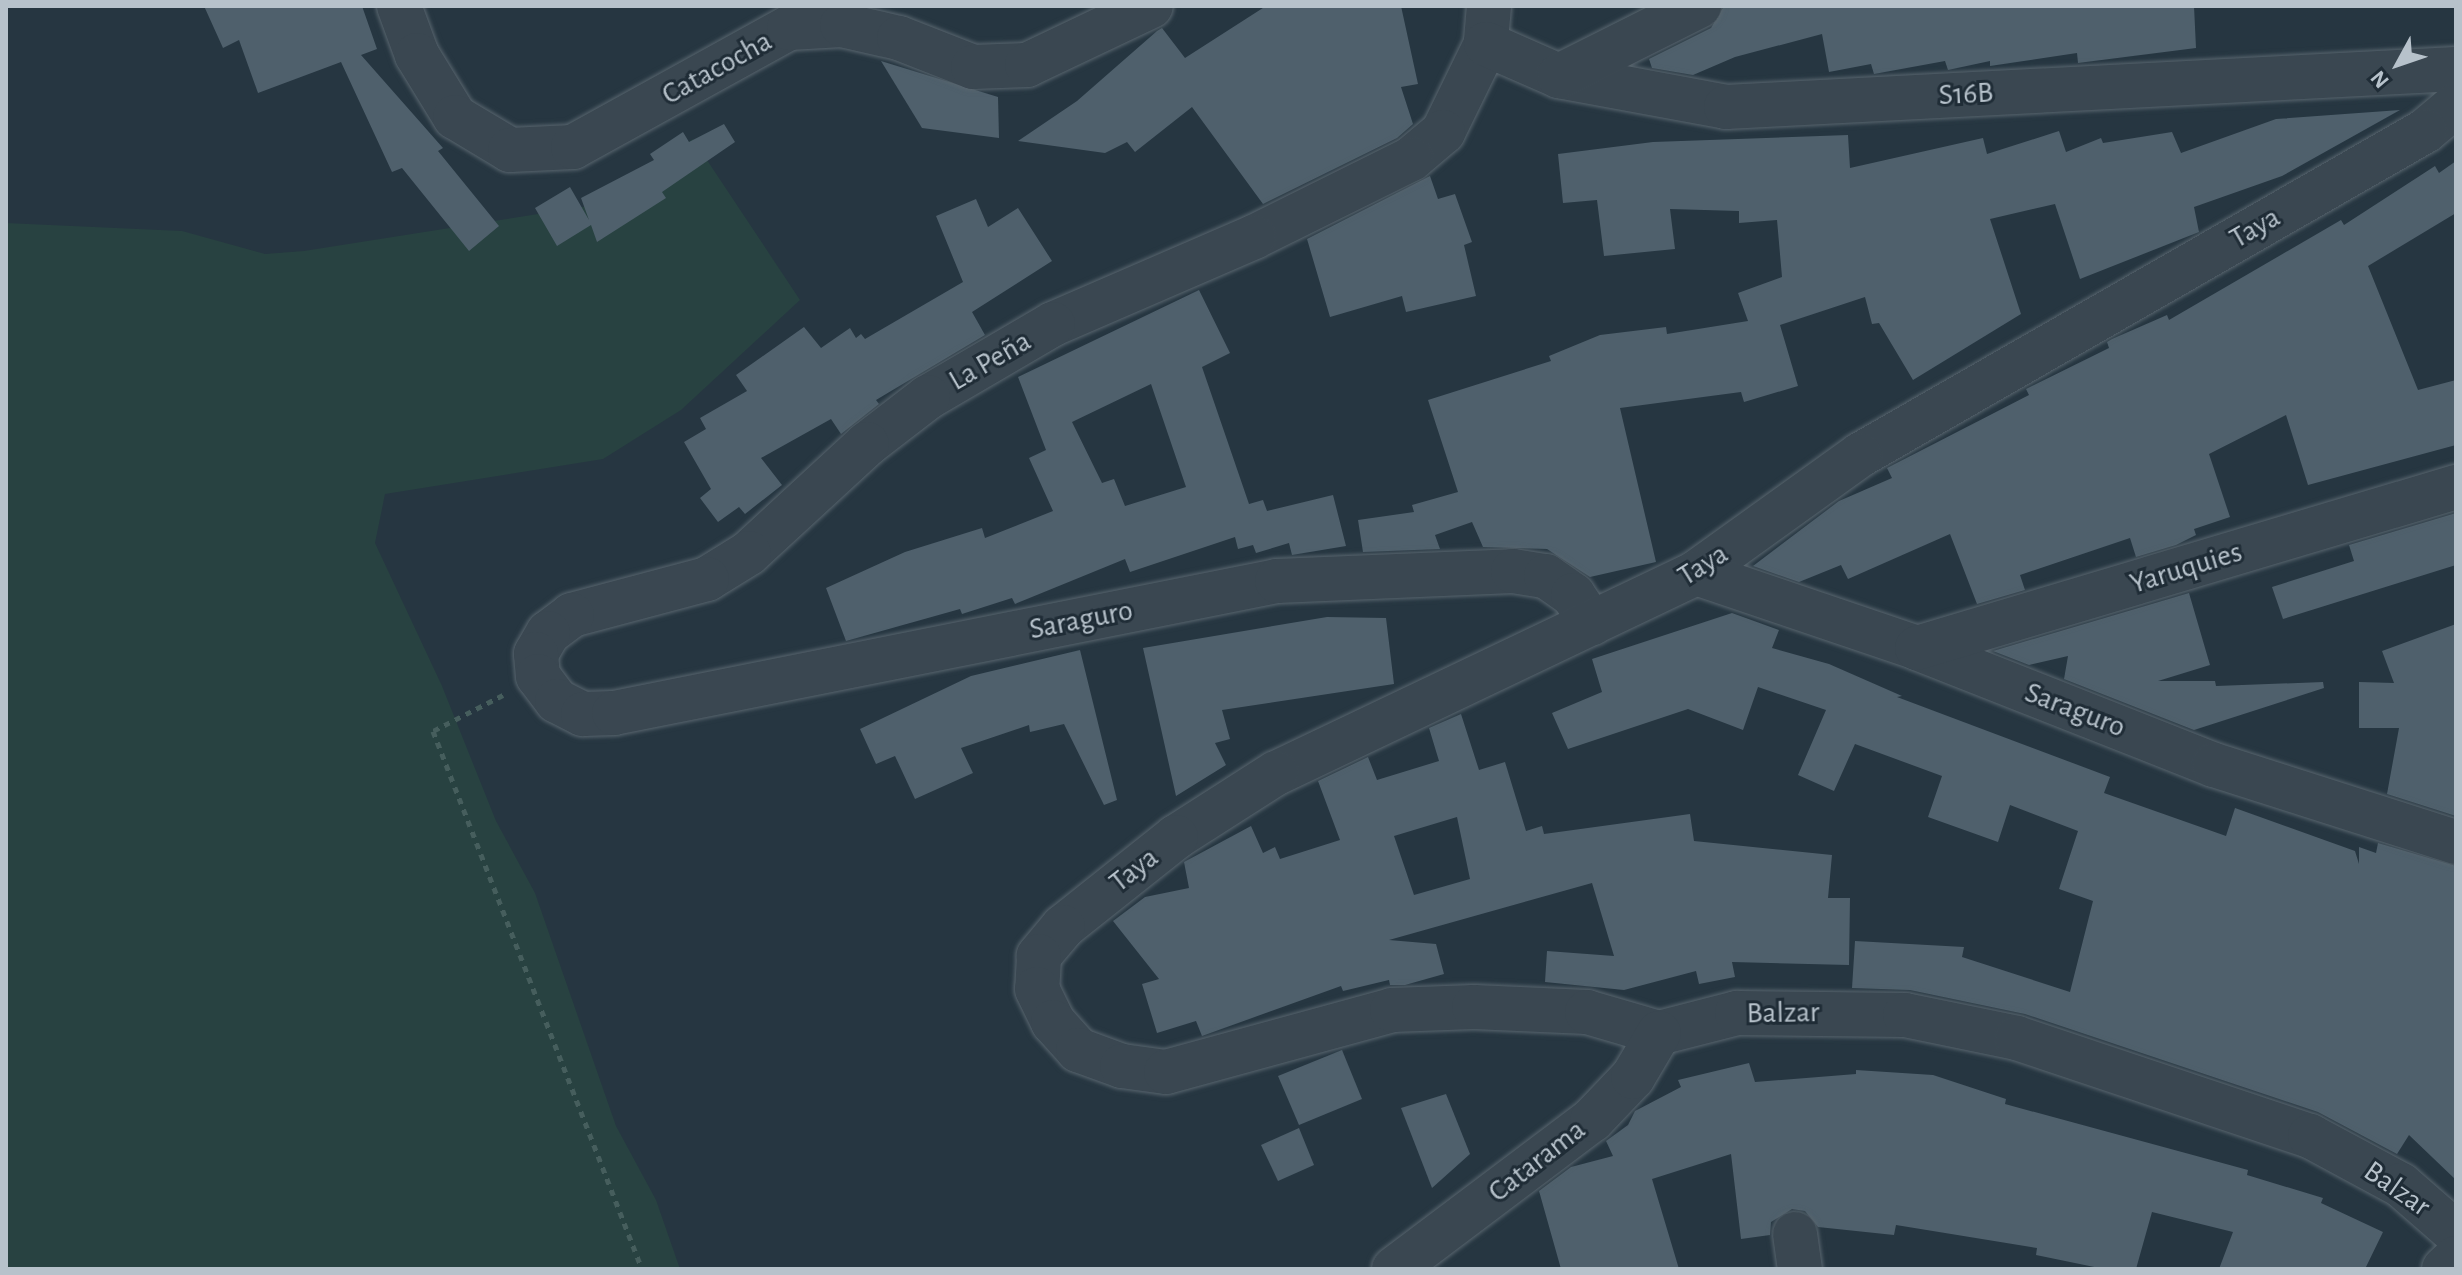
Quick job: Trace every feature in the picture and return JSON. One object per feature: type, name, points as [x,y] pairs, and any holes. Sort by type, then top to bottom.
[{"type":"street","name":"Catacocha","points":[[399,6],[417,55],[455,117],[510,150],[573,147],[789,28],[842,25],[899,38],[973,67],[1027,65],[1151,6]]},
{"type":"street","points":[[1559,76],[1699,6]]},
{"type":"street","name":"S16B","points":[[1481,19],[1559,76],[1726,107],[2456,69]]},
{"type":"street","name":"La Peña","points":[[548,689],[536,654],[548,633],[572,615],[707,579],[749,553],[867,444],[928,397],[1053,324],[1254,237],[1411,159],[1443,132],[1481,19]]},
{"type":"street","name":"Taya","points":[[1659,1033],[1587,1012],[1474,1007],[1392,1010],[1166,1072],[1122,1066],[1078,1050],[1053,1022],[1037,989],[1039,956],[1063,927],[1176,837],[1276,773],[1696,573],[1860,455],[2425,131],[2456,105]]},
{"type":"street","name":"Yaruquies","points":[[1917,648],[2456,487]]},
{"type":"street","name":"Saraguro","points":[[548,689],[583,714],[614,713],[1277,581],[1524,573],[1546,576],[1573,595],[1592,623]]},
{"type":"street","name":"Saraguro","points":[[1696,573],[1917,648],[2214,765],[2456,842]]},
{"type":"street","name":"Balzar","points":[[1659,1033],[1737,1013],[1810,1012],[1905,1015],[2017,1038],[2310,1136],[2401,1185],[2456,1233]]},
{"type":"street","name":"Catarama","points":[[1394,1269],[1592,1120],[1633,1077],[1659,1033]]},
{"type":"street","points":[[2444,1269],[2456,1258]]},
{"type":"path","points":[[548,689],[433,731],[642,1269]]},
{"type":"green space","points":[[693,139],[800,300],[681,410],[603,459],[385,494],[375,543],[442,686],[496,821],[535,893],[616,1126],[656,1200],[680,1269],[6,1269],[6,223],[182,231],[265,254],[304,251],[595,205]]},
{"type":"building","points":[[204,6],[362,6],[377,49],[361,55],[443,148],[438,151],[499,226],[469,251],[402,168],[392,172],[341,62],[258,93],[239,40],[223,48]]},
{"type":"building","points":[[1266,6],[1401,6],[1418,84],[1401,87],[1413,124],[1397,138],[1263,204],[1192,107],[1135,152],[1127,142],[1105,153],[1018,141],[1077,101],[1162,28],[1185,58]]},
{"type":"building","points":[[1724,6],[2194,6],[2196,48],[2078,63],[2077,53],[1990,66],[1990,61],[1948,70],[1945,61],[1874,74],[1871,64],[1829,72],[1822,34],[1735,57],[1693,75],[1652,68],[1649,59],[1711,28]]},
{"type":"building","points":[[881,61],[998,97],[999,138],[922,128]]},
{"type":"building","points":[[2400,110],[2282,176],[2194,207],[2199,232],[2080,279],[2055,204],[1990,219],[2021,314],[1913,380],[1879,323],[1872,324],[1865,297],[1780,325],[1798,386],[1744,402],[1741,392],[1620,408],[1656,562],[1590,577],[1547,549],[1483,547],[1472,522],[1435,535],[1440,549],[1363,552],[1358,520],[1414,512],[1412,505],[1458,492],[1428,400],[1551,361],[1549,356],[1600,335],[1666,327],[1667,334],[1748,321],[1738,293],[1782,277],[1777,220],[1739,223],[1739,211],[1670,209],[1675,249],[1604,256],[1597,200],[1563,203],[1558,154],[1653,142],[1848,135],[1850,168],[1983,138],[1987,154],[2059,131],[2066,152],[2101,138],[2103,143],[2172,132],[2181,153],[2276,119]]},
{"type":"building","points":[[724,124],[735,142],[662,192],[666,198],[597,242],[591,225],[557,246],[535,208],[570,187],[589,220],[581,198],[654,160],[650,154],[683,132],[689,142]]},
{"type":"building","points":[[2456,161],[2456,213],[2368,266],[2418,390],[2456,380],[2456,445],[2308,485],[2286,415],[2209,454],[2230,517],[2194,529],[2196,535],[2176,545],[2136,557],[2130,538],[2020,575],[2025,590],[1977,604],[1950,534],[1848,579],[1841,565],[1799,582],[1753,566],[1839,501],[1892,478],[1887,468],[2029,395],[2026,389],[2109,348],[2107,342],[2112,339],[2167,315],[2169,320],[2341,220],[2344,225],[2435,166],[2439,173]]},
{"type":"building","points":[[1430,176],[1438,199],[1455,194],[1472,242],[1464,245],[1476,296],[1406,312],[1402,296],[1330,317],[1307,239]]},
{"type":"building","points":[[976,199],[988,227],[1018,208],[1052,261],[972,312],[985,335],[876,400],[879,404],[841,434],[831,419],[761,458],[782,485],[745,514],[739,507],[718,522],[700,498],[711,489],[684,442],[706,429],[700,418],[747,391],[736,375],[804,327],[821,348],[850,328],[856,338],[861,334],[865,339],[963,282],[936,216]]},
{"type":"building","points":[[1199,290],[1230,353],[1202,367],[1249,504],[1263,500],[1267,511],[1333,495],[1346,546],[1292,555],[1289,543],[1256,553],[1253,545],[1238,549],[1235,537],[1130,572],[1125,559],[1015,604],[1012,598],[962,614],[960,609],[846,641],[826,588],[905,552],[982,528],[985,538],[1053,511],[1029,458],[1046,450],[1018,377]],"holes":[[[1151,384],[1186,487],[1125,506],[1114,479],[1102,483],[1072,422]]]},
{"type":"building","points":[[2456,513],[2456,565],[2283,619],[2272,587],[2354,561],[2349,545]]},
{"type":"building","points":[[2189,593],[2210,665],[2158,681],[2215,681],[2216,686],[2323,682],[2324,688],[2194,730],[2064,679],[2068,656],[2029,665],[1993,651]]},
{"type":"building","points":[[1732,613],[1779,630],[1772,648],[1829,664],[1902,696],[1897,697],[2110,777],[2104,793],[2226,836],[2235,808],[2355,851],[2359,864],[2359,847],[2376,853],[2378,843],[2456,866],[2456,1180],[2409,1135],[2397,1154],[2318,1112],[2025,1014],[1910,990],[1852,988],[1855,941],[1964,947],[1962,957],[2070,992],[2093,901],[2059,889],[2078,831],[2010,805],[1998,842],[1928,817],[1942,776],[1855,744],[1834,791],[1798,775],[1826,710],[1758,687],[1743,730],[1688,709],[1568,749],[1552,713],[1602,692],[1592,659]]},
{"type":"building","points":[[1327,617],[1386,618],[1394,684],[1222,710],[1230,739],[1215,743],[1226,765],[1176,796],[1143,648]]},
{"type":"building","points":[[2456,624],[2456,816],[2387,794],[2399,728],[2359,728],[2359,682],[2394,683],[2382,651]]},
{"type":"building","points":[[1080,650],[1117,800],[1104,805],[1064,724],[1030,732],[1029,725],[961,748],[973,773],[915,799],[895,756],[876,764],[860,729],[971,676]]},
{"type":"building","points":[[1461,714],[1479,770],[1505,762],[1526,831],[1542,826],[1544,834],[1690,814],[1694,841],[1832,855],[1828,898],[1850,898],[1849,965],[1732,962],[1735,977],[1699,984],[1696,971],[1624,990],[1545,982],[1547,951],[1614,956],[1592,883],[1389,940],[1436,944],[1444,974],[1405,985],[1390,985],[1389,980],[1343,991],[1341,986],[1202,1036],[1196,1021],[1157,1033],[1142,984],[1159,979],[1113,921],[1145,897],[1189,888],[1184,862],[1251,826],[1263,853],[1275,847],[1280,859],[1340,840],[1318,781],[1368,757],[1377,780],[1439,761],[1429,728]],"holes":[[[1457,817],[1470,879],[1414,895],[1394,836]]]},
{"type":"building","points":[[1342,1050],[1362,1099],[1299,1125],[1278,1076]]},
{"type":"building","points":[[1749,1063],[1755,1082],[1856,1074],[1856,1070],[1933,1075],[2006,1099],[2005,1104],[2248,1170],[2247,1175],[2323,1198],[2321,1203],[2383,1232],[2365,1269],[2219,1269],[2233,1232],[2152,1212],[2136,1269],[2104,1269],[2036,1255],[2037,1248],[1896,1225],[1894,1235],[1818,1227],[1805,1211],[1792,1209],[1771,1222],[1770,1235],[1741,1239],[1731,1154],[1652,1179],[1679,1269],[1561,1269],[1539,1191],[1571,1167],[1613,1156],[1606,1141],[1628,1125],[1635,1111],[1681,1087],[1678,1080]]},
{"type":"building","points":[[1446,1094],[1470,1154],[1432,1188],[1401,1108]]},
{"type":"building","points":[[1299,1128],[1314,1165],[1278,1181],[1261,1145]]}]
